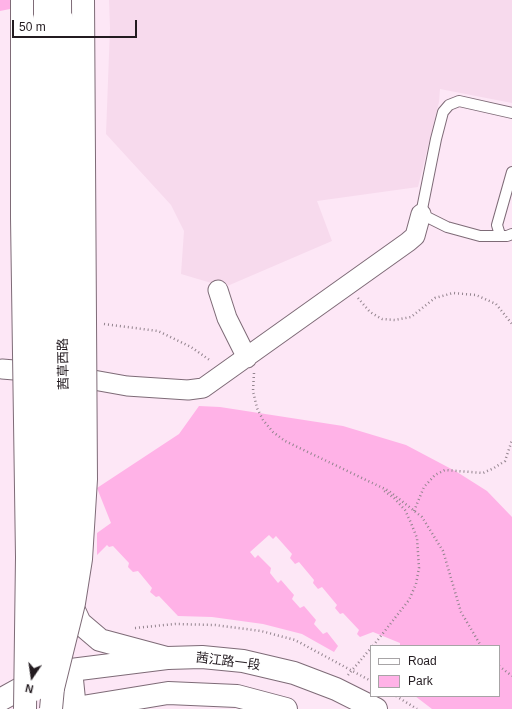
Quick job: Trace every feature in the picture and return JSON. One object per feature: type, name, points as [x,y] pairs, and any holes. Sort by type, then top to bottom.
[{"type":"main road","points":[[22,0],[22,218],[27,557],[25,709]]},
{"type":"main road","points":[[52,699],[74,603],[81,559],[86,479],[83,0]]},
{"type":"main road","name":"茜草西路","points":[[52,699],[64,538],[65,479],[53,9]]},
{"type":"main road","name":"茜草西路","points":[[32,709],[41,604],[47,478],[43,218],[53,9]]},
{"type":"main road","points":[[19,709],[29,684],[35,606],[44,373]]},
{"type":"main road","points":[[81,377],[72,606],[71,670],[73,708],[168,693],[237,696],[286,709]]},
{"type":"main road","points":[[35,606],[72,606]]},
{"type":"main road","points":[[72,606],[80,623],[100,640],[167,658]]},
{"type":"main road","name":"茜江路一段","points":[[0,700],[29,684],[71,670],[167,658],[202,657],[243,661],[294,673],[336,689],[376,709]]},
{"type":"street","points":[[2,369],[81,377],[127,386],[188,390],[203,388],[415,236],[421,214]]},
{"type":"street","points":[[218,290],[227,318],[253,353]]},
{"type":"lane","points":[[512,113],[459,101],[446,108],[443,112],[436,139],[421,214],[448,227],[480,236],[507,236],[512,234]]},
{"type":"lane","points":[[500,235],[497,225],[512,172]]},
{"type":"path","points":[[348,285],[365,307],[382,319],[395,320],[411,316],[435,298],[453,293],[476,295],[496,304],[512,324]]},
{"type":"path","points":[[103,324],[158,331],[191,347],[226,372]]},
{"type":"path","points":[[253,353],[253,391],[257,408],[263,420],[273,432],[285,441],[375,484],[389,492],[422,517],[443,551],[461,612],[480,645]]},
{"type":"path","points":[[414,510],[424,486],[435,475],[445,470],[484,473],[505,461],[512,440]]},
{"type":"path","points":[[374,645],[409,600],[416,584],[419,568],[417,538],[405,510],[394,498],[375,484]]},
{"type":"path","points":[[128,629],[175,624],[215,625],[261,631],[295,640],[370,680]]},
{"type":"path","points":[[336,689],[370,649]]},
{"type":"path","points":[[500,667],[512,676]]},
{"type":"path","points":[[398,697],[417,709]]},
{"type":"shaded area","points":[[109,0],[512,0],[512,103],[440,89],[439,102],[418,187],[317,201],[332,241],[225,287],[181,274],[184,231],[171,205],[106,134],[110,28]]},
{"type":"green space","points":[[0,0],[10,0],[10,9],[0,11]]},
{"type":"green space","points":[[199,406],[220,407],[343,426],[406,445],[457,472],[487,491],[512,517],[512,709],[432,709],[416,697],[500,697],[500,645],[400,645],[400,643],[373,632],[360,637],[357,634],[359,630],[343,613],[340,614],[335,608],[337,605],[322,587],[318,589],[313,583],[314,580],[299,562],[295,564],[290,558],[292,554],[276,536],[273,539],[269,535],[250,552],[255,558],[258,555],[271,568],[270,573],[278,583],[281,580],[294,595],[292,599],[300,608],[304,606],[316,620],[314,624],[323,634],[327,632],[338,646],[334,652],[302,634],[263,624],[212,617],[178,616],[159,596],[156,597],[150,592],[152,588],[138,571],[133,572],[128,567],[129,563],[113,546],[109,547],[107,545],[97,555],[97,533],[111,523],[97,488],[179,434]]}]
